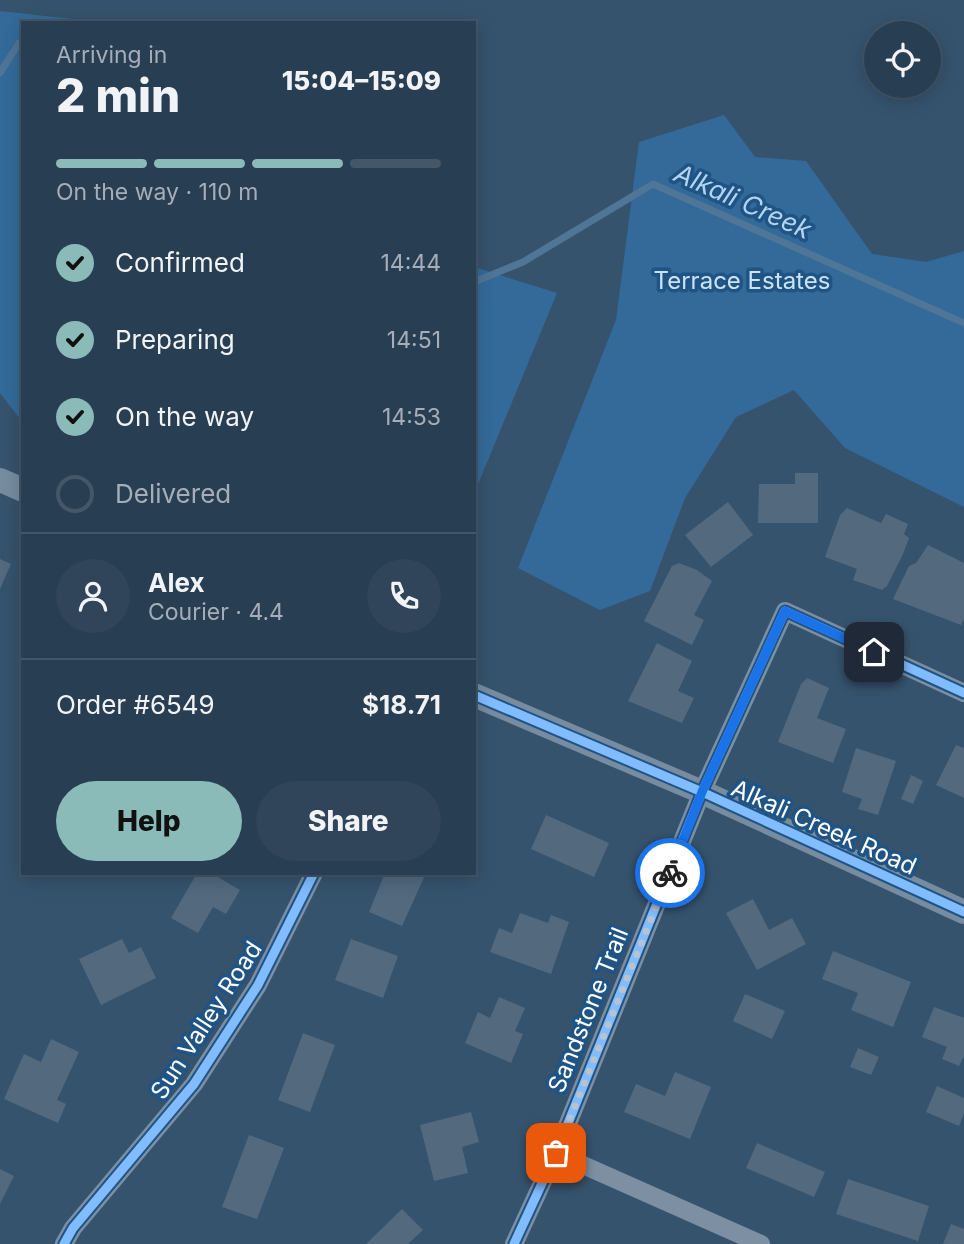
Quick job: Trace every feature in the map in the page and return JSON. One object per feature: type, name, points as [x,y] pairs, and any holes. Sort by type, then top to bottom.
[{"type":"street","points":[[0,480],[21,489]]},
{"type":"street","name":"Sandstone Trail","points":[[514,1244],[556,1153],[702,792],[785,611],[964,694]]},
{"type":"street","name":"Alkali Creek Road","points":[[476,696],[702,792],[964,912]]},
{"type":"street","name":"Sun Valley Road","points":[[64,1244],[73,1228],[194,1084],[258,985],[313,875]]},
{"type":"street","points":[[556,1153],[761,1244]]},
{"type":"green space","points":[[0,11],[90,21],[21,21],[21,420],[0,393]]},
{"type":"green space","name":"Terrace Estates","points":[[724,115],[755,157],[806,161],[872,254],[926,262],[964,251],[964,507],[845,448],[794,390],[736,417],[685,498],[650,591],[600,610],[518,568],[616,320],[639,142]]},
{"type":"green space","points":[[476,268],[557,293],[476,489]]},
{"type":"building","points":[[795,473],[818,473],[818,523],[758,523],[759,484],[795,484]]},
{"type":"building","points":[[728,502],[753,535],[711,567],[685,535]]},
{"type":"building","points":[[847,508],[881,523],[886,514],[908,524],[904,534],[909,538],[903,554],[887,586],[882,590],[853,580],[857,569],[825,557],[840,515]]},
{"type":"building","points":[[928,545],[964,563],[964,619],[961,625],[893,599],[909,566],[916,563]]},
{"type":"building","points":[[0,559],[11,564],[0,589]]},
{"type":"building","points":[[679,563],[697,570],[712,581],[694,615],[704,620],[692,645],[644,621],[672,566]]},
{"type":"building","points":[[657,643],[692,661],[678,691],[694,698],[682,723],[628,701]]},
{"type":"building","points":[[807,678],[829,688],[817,718],[846,729],[833,763],[778,742],[801,684]]},
{"type":"building","points":[[956,745],[964,748],[964,798],[936,785]]},
{"type":"building","points":[[856,748],[896,761],[878,815],[858,809],[862,799],[842,792]]},
{"type":"building","points":[[911,775],[923,781],[913,804],[901,799]]},
{"type":"building","points":[[546,815],[609,843],[594,877],[531,849]]},
{"type":"building","points":[[196,875],[214,875],[240,890],[226,914],[213,907],[198,933],[171,918]]},
{"type":"building","points":[[384,875],[425,875],[402,926],[369,912]]},
{"type":"building","points":[[753,899],[769,930],[792,918],[806,944],[757,970],[726,913]]},
{"type":"building","points":[[520,913],[548,923],[551,915],[569,922],[551,974],[490,952],[499,928],[512,933]]},
{"type":"building","points":[[122,939],[129,953],[141,947],[156,978],[101,1005],[79,959]]},
{"type":"building","points":[[351,939],[398,956],[383,998],[335,980]]},
{"type":"building","points":[[833,951],[911,982],[893,1027],[851,1010],[858,993],[822,979]]},
{"type":"building","points":[[745,994],[785,1011],[772,1039],[733,1021]]},
{"type":"building","points":[[499,997],[525,1008],[515,1031],[523,1034],[511,1063],[465,1043],[478,1012],[490,1018]]},
{"type":"building","points":[[934,1007],[964,1018],[964,1056],[959,1066],[942,1059],[947,1047],[922,1037]]},
{"type":"building","points":[[303,1033],[335,1045],[310,1112],[278,1100]]},
{"type":"building","points":[[51,1039],[79,1052],[57,1100],[66,1104],[58,1123],[4,1099],[24,1054],[41,1062]]},
{"type":"building","points":[[858,1048],[879,1057],[871,1075],[850,1067]]},
{"type":"building","points":[[675,1072],[711,1087],[690,1139],[624,1112],[636,1084],[665,1096]]},
{"type":"building","points":[[937,1086],[964,1098],[964,1113],[959,1126],[926,1112]]},
{"type":"building","points":[[471,1112],[479,1142],[462,1147],[468,1173],[434,1181],[420,1125]]},
{"type":"building","points":[[249,1135],[284,1148],[257,1219],[222,1207]]},
{"type":"building","points":[[757,1143],[825,1172],[814,1197],[746,1168]]},
{"type":"building","points":[[0,1169],[14,1176],[0,1204]]},
{"type":"building","points":[[848,1179],[929,1206],[918,1241],[836,1214]]},
{"type":"building","points":[[402,1209],[423,1230],[408,1244],[366,1244]]},
{"type":"building","points":[[951,1224],[964,1229],[964,1244],[943,1244]]},
{"type":"waterway","name":"Alkali Creek","points":[[0,73],[19,43],[21,44]]},
{"type":"waterway","name":"Alkali Creek","points":[[476,281],[523,262],[653,184],[964,323]]},
{"type":"cycle path","points":[[514,1244],[556,1153],[702,792],[785,611],[964,693]]},
{"type":"cycle path","points":[[476,696],[702,792],[964,912]]},
{"type":"cycle path","points":[[64,1244],[73,1228],[194,1084],[258,985],[313,875]]},
{"type":"way so far","points":[[556,1153],[670,873]]},
{"type":"route","points":[[670,873],[702,792],[785,611],[874,652]]}]
